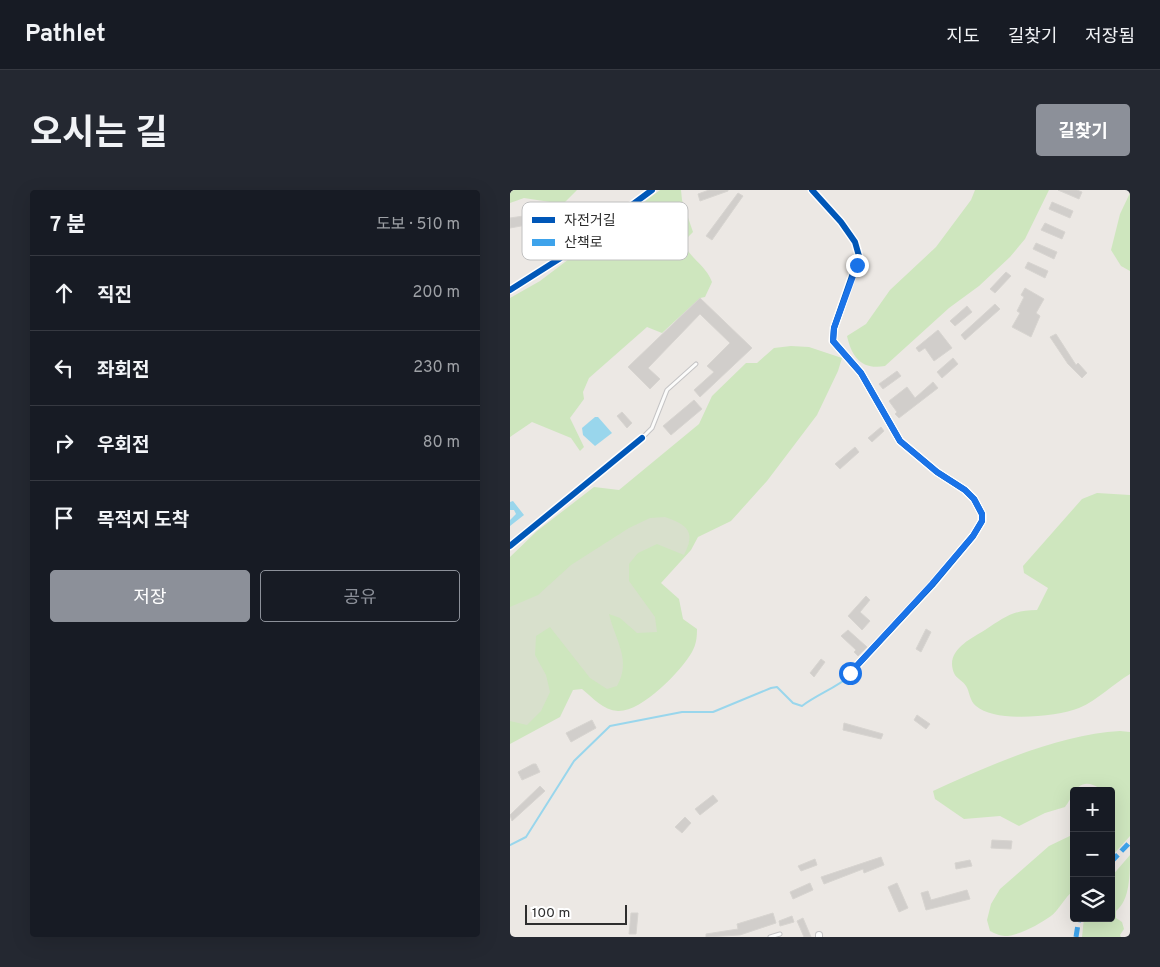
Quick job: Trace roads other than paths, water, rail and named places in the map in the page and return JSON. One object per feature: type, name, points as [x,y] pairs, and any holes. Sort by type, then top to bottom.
[{"type":"street","points":[[636,202],[652,190]]},
{"type":"street","points":[[812,190],[842,222],[855,242],[859,256],[834,328],[833,341],[861,373],[900,441],[937,472],[965,490],[974,499],[982,514],[982,521],[973,536],[926,591],[850,673]]},
{"type":"street","points":[[510,290],[557,260]]},
{"type":"street","points":[[510,546],[642,438]]},
{"type":"lane","points":[[642,438],[652,428],[667,390],[696,364]]},
{"type":"lane","points":[[770,937],[780,934]]},
{"type":"water","points":[[595,417],[598,417],[612,433],[595,446],[583,435],[582,428]]},
{"type":"water","points":[[513,501],[524,515],[510,526],[510,520],[516,514],[514,510],[510,510],[510,502]]},
{"type":"waterway","points":[[510,845],[526,837],[574,761],[610,726],[682,712],[713,712],[777,687],[793,703],[802,706],[851,675]]}]
